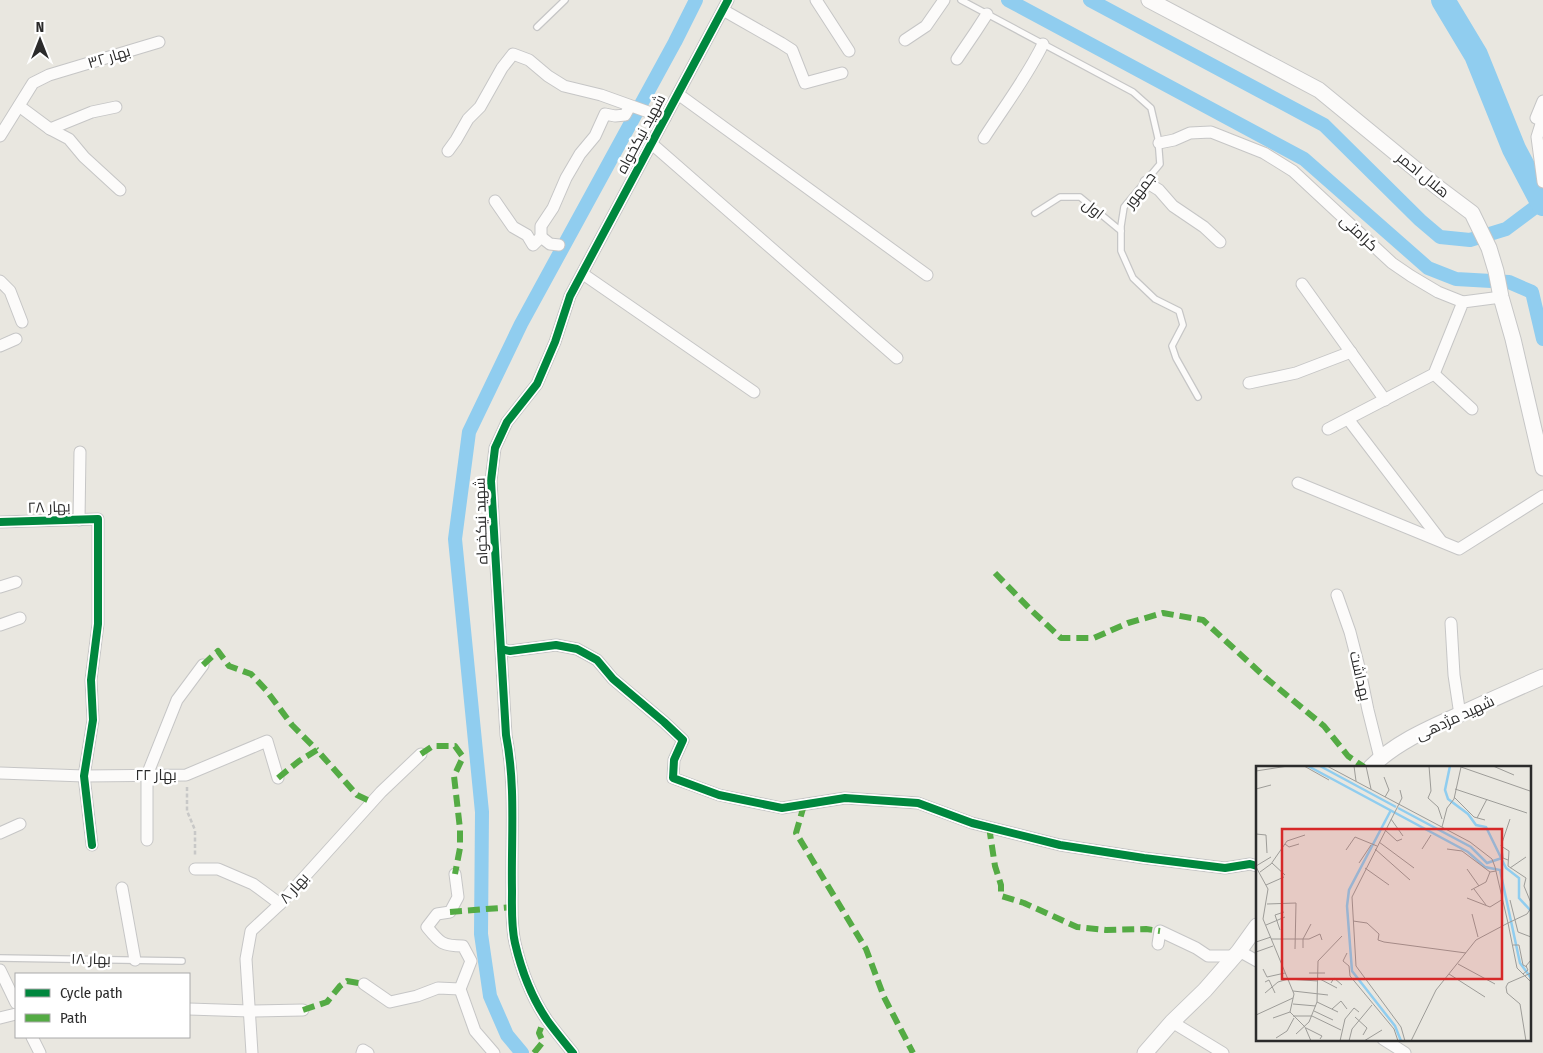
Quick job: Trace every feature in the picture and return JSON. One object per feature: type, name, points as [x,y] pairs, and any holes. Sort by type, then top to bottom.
[{"type":"main road","name":"هلال احمر","points":[[1148,0],[1319,90],[1436,186],[1472,213],[1489,248],[1496,271],[1501,297],[1541,446],[1543,468]]},
{"type":"main road","name":"شهید مژدهی","points":[[1376,762],[1426,730],[1543,677]]},
{"type":"main road","points":[[1145,1053],[1172,1022],[1206,990],[1237,954],[1256,927]]},
{"type":"street","points":[[816,0],[849,51]]},
{"type":"street","points":[[905,40],[926,26],[944,0]]},
{"type":"street","points":[[725,5],[792,50],[805,83],[842,72]]},
{"type":"street","name":"شهید نیکخواه","points":[[573,1053],[546,1018],[533,994],[521,966],[514,941],[512,873],[513,796],[511,759],[506,735],[491,482],[496,448],[508,422],[537,384],[555,342],[570,296],[725,5]]},
{"type":"street","points":[[957,59],[987,14]]},
{"type":"street","name":"بهار ۳۲","points":[[0,136],[33,83],[49,75],[159,42]]},
{"type":"street","points":[[984,138],[1021,84],[1044,44]]},
{"type":"street","points":[[448,151],[468,119],[480,107],[502,68],[513,54],[528,60],[564,86],[581,89],[665,118]]},
{"type":"street","points":[[678,94],[927,275]]},
{"type":"street","points":[[1543,101],[1536,118],[1542,121],[1537,137],[1543,182]]},
{"type":"street","points":[[19,106],[50,129],[69,140],[84,157],[120,190]]},
{"type":"street","points":[[50,129],[92,112],[116,107]]},
{"type":"street","points":[[495,200],[513,226],[527,235],[533,245],[541,237],[541,226],[566,178],[580,154],[595,136],[605,114],[625,115],[636,107]]},
{"type":"street","name":"کرامتی","points":[[1159,143],[1174,140],[1190,133],[1211,132],[1264,153],[1293,170],[1392,262],[1410,276],[1438,292],[1463,302]]},
{"type":"street","points":[[652,144],[897,358]]},
{"type":"street","points":[[1146,182],[1158,190],[1174,206],[1204,227],[1220,242]]},
{"type":"street","points":[[541,237],[550,244],[559,245]]},
{"type":"street","points":[[582,274],[754,392]]},
{"type":"street","points":[[0,281],[10,292],[22,322]]},
{"type":"street","points":[[1302,284],[1385,400]]},
{"type":"street","points":[[1328,429],[1434,374],[1463,302],[1501,297]]},
{"type":"street","points":[[0,346],[16,339]]},
{"type":"street","points":[[1249,383],[1296,373],[1351,352]]},
{"type":"street","points":[[1434,374],[1472,409]]},
{"type":"street","points":[[1348,419],[1442,542]]},
{"type":"street","points":[[80,452],[80,520]]},
{"type":"street","points":[[1298,483],[1459,549],[1543,496]]},
{"type":"street","name":"بهار ۲۸","points":[[0,522],[98,519],[98,624],[91,680],[93,720],[84,776]]},
{"type":"street","points":[[0,587],[16,582]]},
{"type":"street","name":"بهداشت","points":[[1337,595],[1350,632],[1360,671],[1376,762]]},
{"type":"street","points":[[0,625],[20,618]]},
{"type":"street","points":[[1451,623],[1454,675],[1460,714]]},
{"type":"street","points":[[501,649],[510,651],[556,645],[577,649],[597,660],[613,679],[664,722],[682,740],[674,760],[673,778],[719,795],[782,808],[846,798],[918,803],[972,823],[1060,845],[1225,868],[1250,864],[1256,866]]},
{"type":"street","points":[[147,840],[147,775],[177,700],[203,665]]},
{"type":"street","name":"بهار ۲۲","points":[[0,773],[84,776],[186,775],[267,741],[278,778]]},
{"type":"street","name":"بهار ۸","points":[[256,1052],[250,1011],[246,959],[251,931],[280,904],[381,792],[421,754]]},
{"type":"street","points":[[84,776],[92,845]]},
{"type":"street","points":[[0,833],[20,824]]},
{"type":"street","points":[[195,869],[218,869],[253,884],[280,904]]},
{"type":"street","points":[[454,874],[458,897],[454,905],[450,912],[437,914],[427,927],[439,941],[448,946],[464,946],[471,961],[460,989],[475,1031],[494,1053]]},
{"type":"street","points":[[122,888],[136,960]]},
{"type":"street","points":[[1158,944],[1160,931],[1196,948],[1208,956],[1237,954],[1256,961]]},
{"type":"street","points":[[0,970],[15,1001]]},
{"type":"street","points":[[364,984],[390,1002],[417,996],[438,988],[460,989]]},
{"type":"street","points":[[190,1009],[303,1010]]},
{"type":"street","points":[[0,1018],[15,1014]]},
{"type":"street","points":[[1172,1022],[1223,1053]]},
{"type":"street","points":[[32,1038],[40,1053]]},
{"type":"street","points":[[1385,1040],[1405,1053]]},
{"type":"street","points":[[362,1053],[363,1050],[368,1053]]},
{"type":"lane","points":[[538,27],[565,0]]},
{"type":"lane","name":"جمهور","points":[[960,0],[1133,92],[1151,108],[1159,143],[1160,164],[1124,207],[1121,251],[1133,278],[1155,299],[1179,311],[1183,325],[1172,346],[1176,358],[1198,397]]},
{"type":"lane","name":"اول","points":[[1035,213],[1060,197],[1080,197],[1121,231]]},
{"type":"lane","name":"بهار ۱۸","points":[[0,958],[182,961]]},
{"type":"path","points":[[186,775],[187,812],[195,830],[195,869]]},
{"type":"waterway","points":[[522,1053],[507,1035],[490,996],[481,934],[482,812],[455,539],[469,432],[521,324],[696,0]]},
{"type":"waterway","points":[[1008,0],[1304,159],[1428,268],[1456,279],[1509,282],[1532,292],[1543,339]]},
{"type":"waterway","points":[[1090,0],[1324,125],[1420,220],[1440,237],[1470,240],[1506,229],[1542,202]]},
{"type":"waterway","points":[[1443,0],[1476,55],[1514,149],[1543,204]]},
{"type":"marked path","points":[[995,573],[1061,638],[1094,638],[1128,623],[1163,613],[1203,620],[1266,678],[1324,726],[1348,756],[1363,766]]},
{"type":"marked path","points":[[203,665],[218,651],[229,666],[251,674],[266,690],[292,725],[317,750]]},
{"type":"marked path","points":[[421,754],[433,746],[455,746],[463,757],[454,776],[460,829],[460,848],[455,874]]},
{"type":"marked path","points":[[278,778],[299,761],[317,750],[357,795],[372,802]]},
{"type":"marked path","points":[[804,805],[796,833],[866,949],[884,997],[913,1053]]},
{"type":"marked path","points":[[989,827],[995,866],[1001,885],[1001,896],[1024,903],[1077,927],[1106,930],[1146,929],[1160,931]]},
{"type":"marked path","points":[[450,912],[512,907]]},
{"type":"marked path","points":[[303,1010],[327,1002],[340,986],[347,981],[364,984]]},
{"type":"marked path","points":[[534,1053],[543,1042],[539,1033],[542,1025],[548,1021]]},
{"type":"cycle path","points":[[573,1053],[547,1020],[537,1002],[520,963],[513,930],[512,793],[506,735],[491,481],[495,448],[507,422],[537,384],[555,342],[570,296],[728,0]]},
{"type":"cycle path","points":[[0,522],[98,519],[98,624],[91,680],[93,720],[84,776],[92,845]]},
{"type":"cycle path","points":[[501,649],[510,651],[556,645],[577,649],[597,660],[613,679],[683,740],[674,760],[673,778],[719,795],[782,808],[845,798],[918,803],[972,823],[1060,845],[1225,868],[1250,864],[1256,866]]}]
